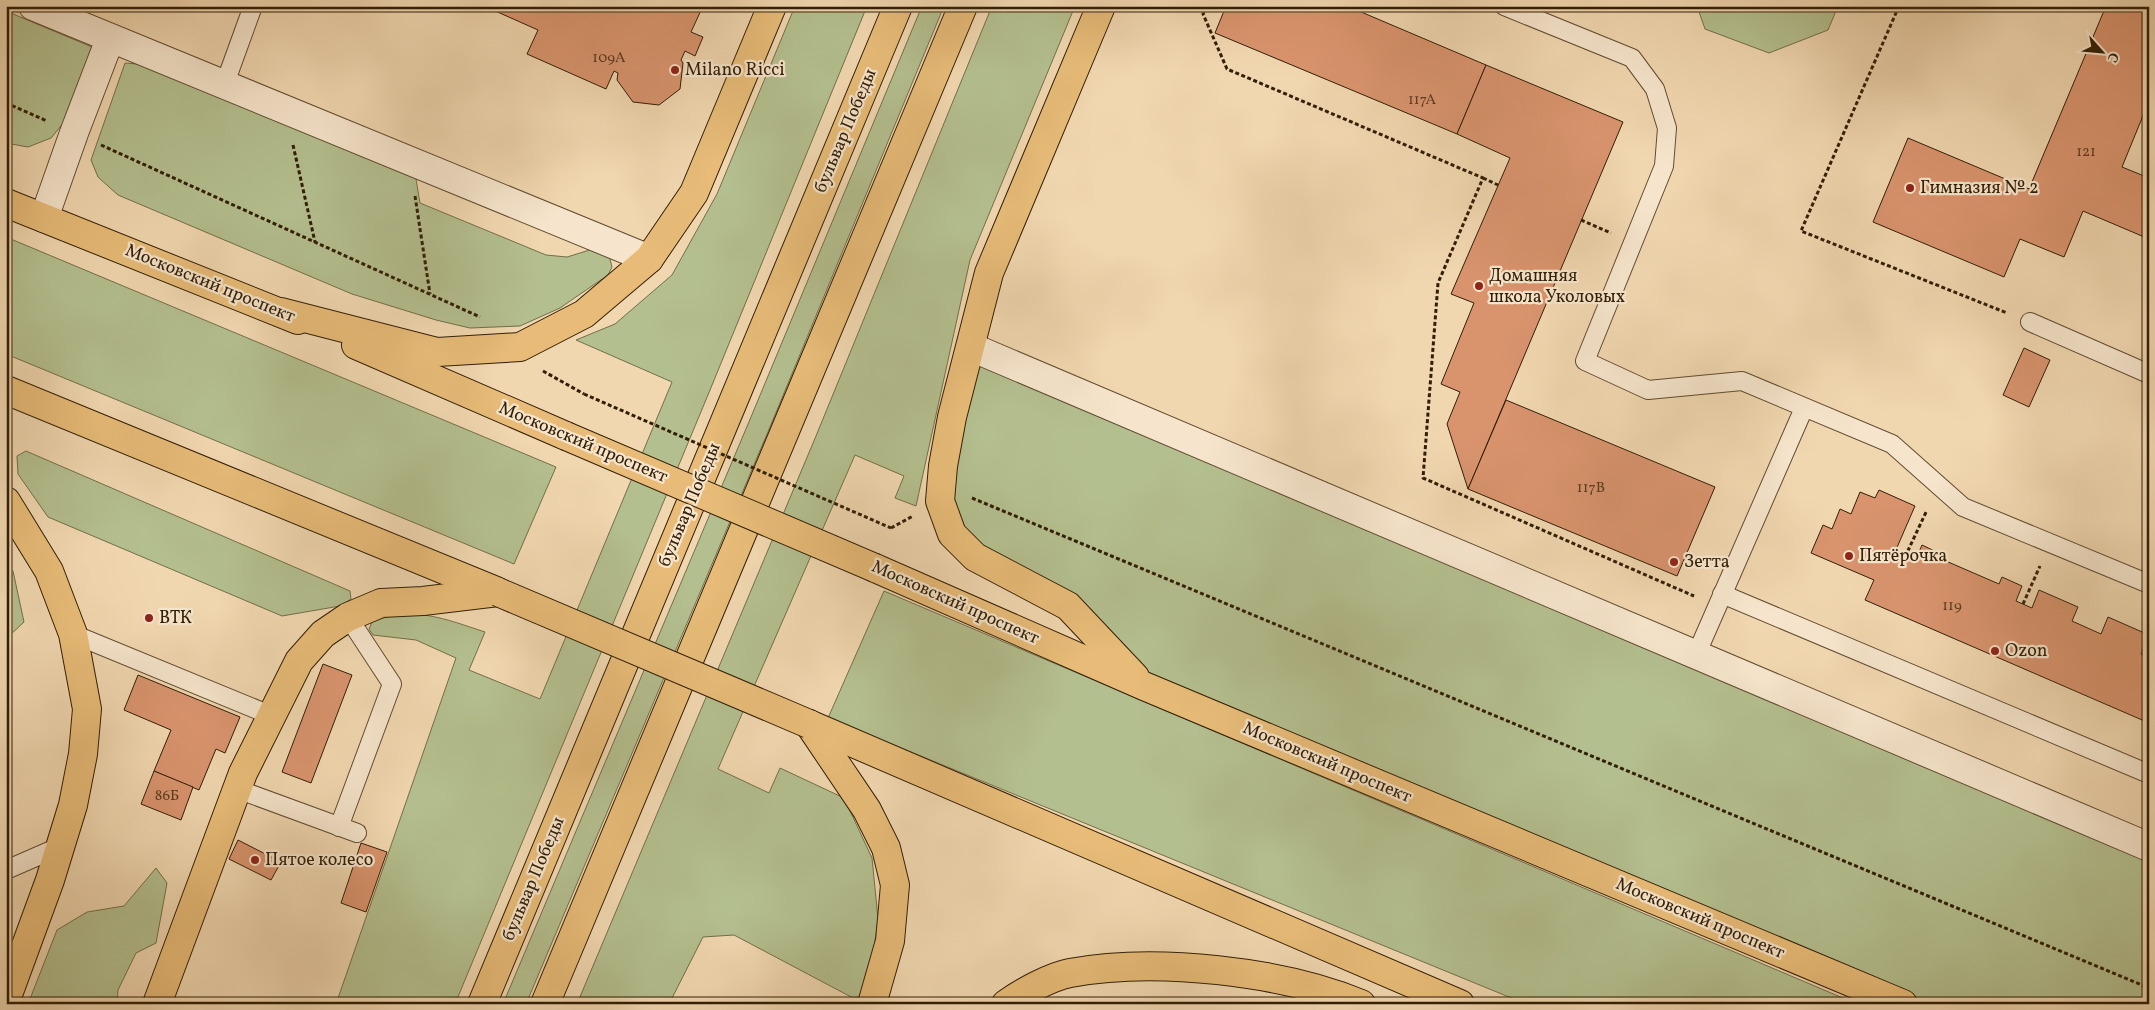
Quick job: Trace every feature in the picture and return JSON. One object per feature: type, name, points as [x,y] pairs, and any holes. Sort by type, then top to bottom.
[{"type":"main road","points":[[281,312],[437,352],[520,347],[584,314],[649,259],[694,193],[772,6]]},
{"type":"main road","name":"бульвар Победы","points":[[482,1004],[898,6]]},
{"type":"main road","points":[[545,1004],[964,6]]},
{"type":"main road","points":[[1100,6],[989,273],[952,417],[943,466],[940,501],[952,534],[974,558],[1068,606],[1144,686]]},
{"type":"main road","name":"Московский проспект","points":[[6,203],[281,312],[1144,686],[1903,1004]]},
{"type":"main road","points":[[6,390],[498,592],[1460,1004]]},
{"type":"main road","points":[[6,500],[49,571],[73,634],[87,709],[83,754],[73,805],[50,880],[6,1000]]},
{"type":"main road","points":[[156,1004],[237,789],[270,715],[299,661],[324,634],[348,617],[381,603],[423,601],[498,592]]},
{"type":"main road","points":[[809,724],[867,810],[886,848],[895,885],[890,941],[872,1004]]},
{"type":"main road","points":[[1006,1004],[1022,993],[1068,974],[1128,966],[1266,977],[1333,992],[1361,1004]]},
{"type":"street","points":[[33,6],[649,259]]},
{"type":"street","points":[[44,218],[110,39]]},
{"type":"street","points":[[970,347],[2149,847]]},
{"type":"lane","points":[[224,86],[253,6]]},
{"type":"lane","points":[[1504,6],[1632,58],[1655,89],[1667,128],[1664,166],[1585,361],[1648,390],[1742,381],[1892,444],[1963,507],[2149,584]]},
{"type":"lane","points":[[2030,322],[2149,374]]},
{"type":"lane","points":[[1696,655],[1804,408]]},
{"type":"lane","points":[[1719,600],[2149,774]]},
{"type":"lane","points":[[339,827],[392,684],[348,617]]},
{"type":"lane","points":[[73,634],[270,715]]},
{"type":"lane","points":[[237,789],[357,833]]},
{"type":"lane","points":[[6,870],[61,846]]},
{"type":"path","points":[[1206,6],[1204,14],[1227,69],[1498,185]]},
{"type":"path","points":[[1899,6],[1801,231],[2030,322]]},
{"type":"path","points":[[6,103],[482,318]]},
{"type":"path","points":[[285,111],[315,242]]},
{"type":"path","points":[[409,161],[430,294]]},
{"type":"path","points":[[1483,178],[1438,283],[1423,478],[1719,600]]},
{"type":"path","points":[[520,347],[537,368],[584,394],[891,528],[940,501],[974,498],[2149,988]]},
{"type":"path","points":[[1905,556],[1939,486]]},
{"type":"path","points":[[2024,604],[2050,543]]},
{"type":"path","points":[[1114,1004],[1157,1004]]},
{"type":"green space","points":[[795,6],[867,6],[455,1004],[336,1004],[456,658],[416,640],[373,635],[369,629],[372,622],[387,617],[415,614],[442,619],[485,632],[469,670],[540,699],[672,382],[576,340],[615,324],[672,275],[717,194]]},
{"type":"green space","points":[[922,6],[944,6],[770,427],[526,1004],[503,1004],[751,417]]},
{"type":"green space","points":[[992,6],[1075,6],[970,260],[916,506],[895,498],[904,476],[855,455],[718,769],[769,793],[780,768],[844,798],[872,858],[878,919],[872,962],[862,996],[853,998],[734,935],[703,937],[669,1004],[577,1004],[816,436]]},
{"type":"green space","points":[[1697,6],[1838,6],[1828,30],[1769,53],[1705,29]]},
{"type":"green space","points":[[6,11],[92,47],[65,121],[51,138],[28,147],[6,143]]},
{"type":"green space","points":[[125,63],[149,65],[415,173],[420,203],[546,255],[567,257],[596,248],[609,255],[612,267],[608,275],[560,308],[520,326],[470,328],[436,320],[352,294],[118,195],[98,177],[91,160]]},
{"type":"green space","points":[[6,237],[556,467],[514,564],[6,354]]},
{"type":"green space","points":[[971,347],[2149,847],[2149,1004],[1903,1004],[1144,686],[1068,606],[952,534],[943,466]]},
{"type":"green space","points":[[26,451],[350,591],[351,599],[340,606],[282,616],[48,517],[18,474],[17,456]]},
{"type":"green space","points":[[6,563],[13,571],[24,622],[9,636],[6,632]]},
{"type":"green space","points":[[884,591],[1857,1004],[1526,1004],[828,718]]},
{"type":"green space","points":[[156,868],[167,883],[156,943],[136,953],[118,990],[117,1004],[28,1004],[57,930],[87,912],[124,906]]},
{"type":"building","points":[[484,6],[539,6],[547,10],[548,6],[592,6],[606,12],[608,6],[703,6],[691,32],[703,37],[695,56],[685,51],[681,60],[683,63],[680,89],[659,105],[633,102],[617,80],[618,73],[614,71],[606,89],[527,54],[538,30]]},
{"type":"building","points":[[1226,6],[1347,6],[1486,65],[1457,134],[1215,33]]},
{"type":"building","points":[[2106,6],[2149,6],[2149,101],[2122,167],[2149,178],[2149,239],[2083,211],[2064,257],[2020,239],[2004,277],[1873,222],[1908,138],[2029,189]]},
{"type":"building","points":[[1486,65],[1623,122],[1468,489],[1447,424],[1460,392],[1441,384],[1474,303],[1451,294],[1510,158],[1457,134]]},
{"type":"building","points":[[2024,348],[2050,360],[2029,407],[2003,395]]},
{"type":"building","points":[[1506,400],[1715,487],[1677,576],[1468,489]]},
{"type":"building","points":[[1879,490],[1915,506],[1895,552],[1915,561],[1922,545],[1941,554],[1939,558],[1999,584],[2002,577],[2022,586],[2016,601],[2032,608],[2039,590],[2078,607],[2072,621],[2101,634],[2108,617],[2149,635],[2141,654],[2149,657],[2149,723],[1865,600],[1874,580],[1811,553],[1823,525],[1832,529],[1840,509],[1851,514],[1860,492],[1875,498]]},
{"type":"building","points":[[323,664],[352,675],[311,783],[282,772]]},
{"type":"building","points":[[138,675],[240,717],[225,753],[216,749],[199,790],[154,771],[171,730],[124,710]]},
{"type":"building","points":[[154,771],[193,787],[181,820],[141,804]]},
{"type":"building","name":"Пятое колесо","points":[[238,840],[281,862],[271,880],[229,859]]},
{"type":"building","points":[[361,843],[387,852],[366,912],[341,903]]},
{"type":"place","name":"Milano Ricci","points":[[675,70]]},
{"type":"place","name":"Гимназия № 2","points":[[1910,188]]},
{"type":"place","name":"Домашняя школа Уколовых","points":[[1479,286]]},
{"type":"place","name":"Пятёрочка","points":[[1849,556]]},
{"type":"place","name":"Зетта","points":[[1674,562]]},
{"type":"place","name":"ВТК","points":[[149,618]]},
{"type":"place","name":"Ozon","points":[[1995,651]]},
{"type":"place","name":"Пятое колесо","points":[[255,860]]}]
